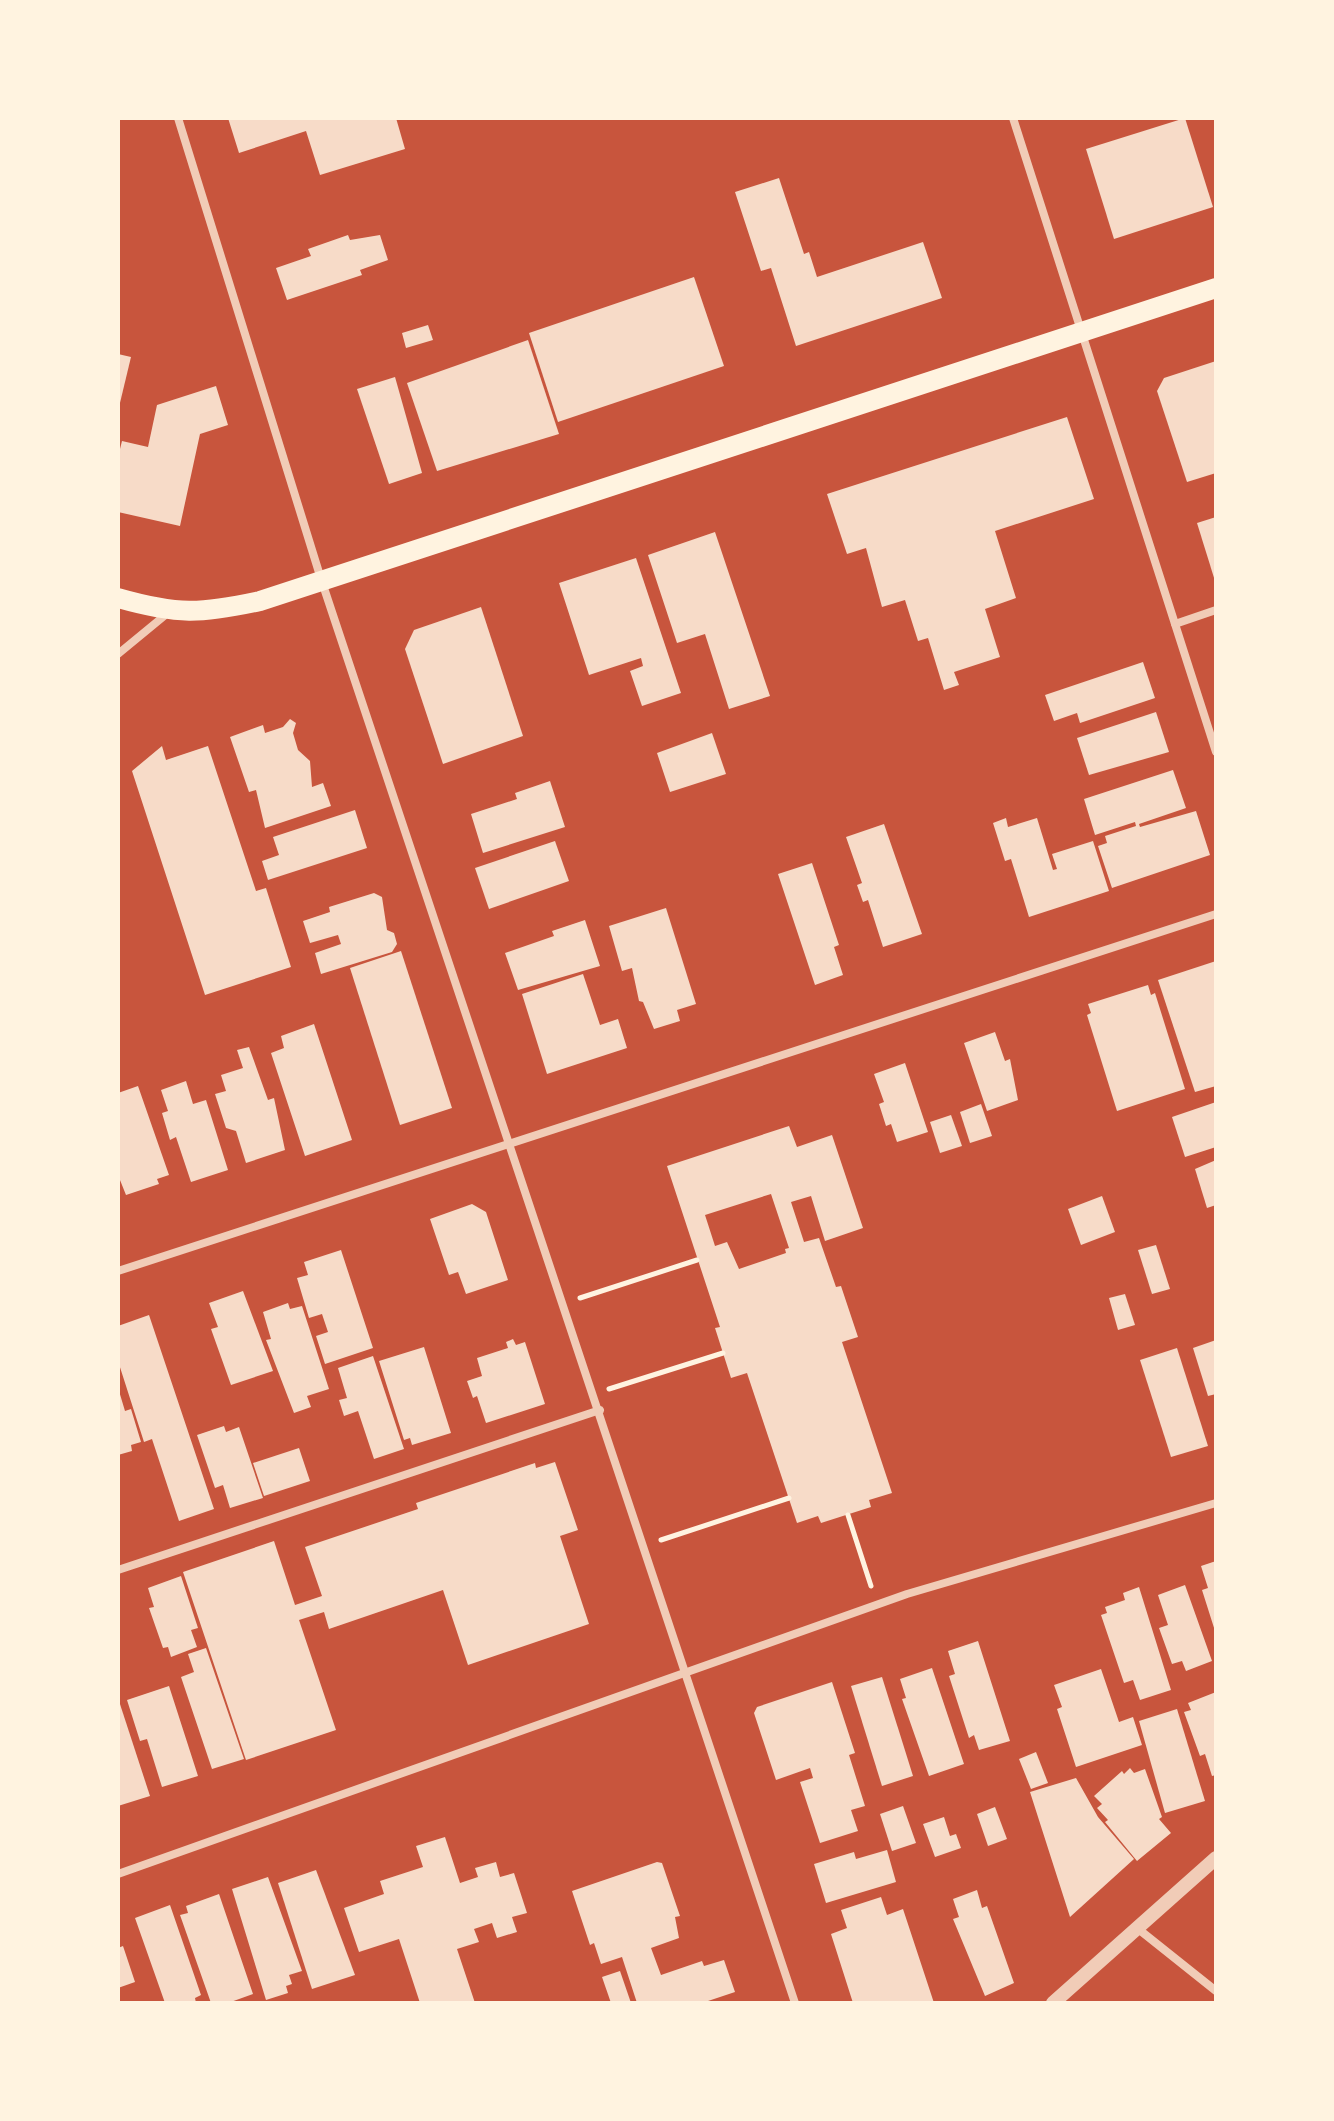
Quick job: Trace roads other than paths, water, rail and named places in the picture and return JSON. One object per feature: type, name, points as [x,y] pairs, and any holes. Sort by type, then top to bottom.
[{"type":"main road","points":[[118,598],[169,612],[218,610],[246,604],[587,496],[1216,288]]},
{"type":"street","points":[[178,118],[321,579],[595,1394],[795,2003]]},
{"type":"street","points":[[1013,118],[1216,752]]},
{"type":"street","points":[[1175,624],[1216,610]]},
{"type":"street","points":[[118,654],[169,612]]},
{"type":"street","points":[[118,1271],[1216,914]]},
{"type":"street","points":[[118,1570],[600,1410]]},
{"type":"street","points":[[118,1874],[877,1605],[1216,1503]]},
{"type":"street","points":[[1053,2003],[1216,1858]]},
{"type":"street","points":[[1137,1928],[1216,1991]]}]
